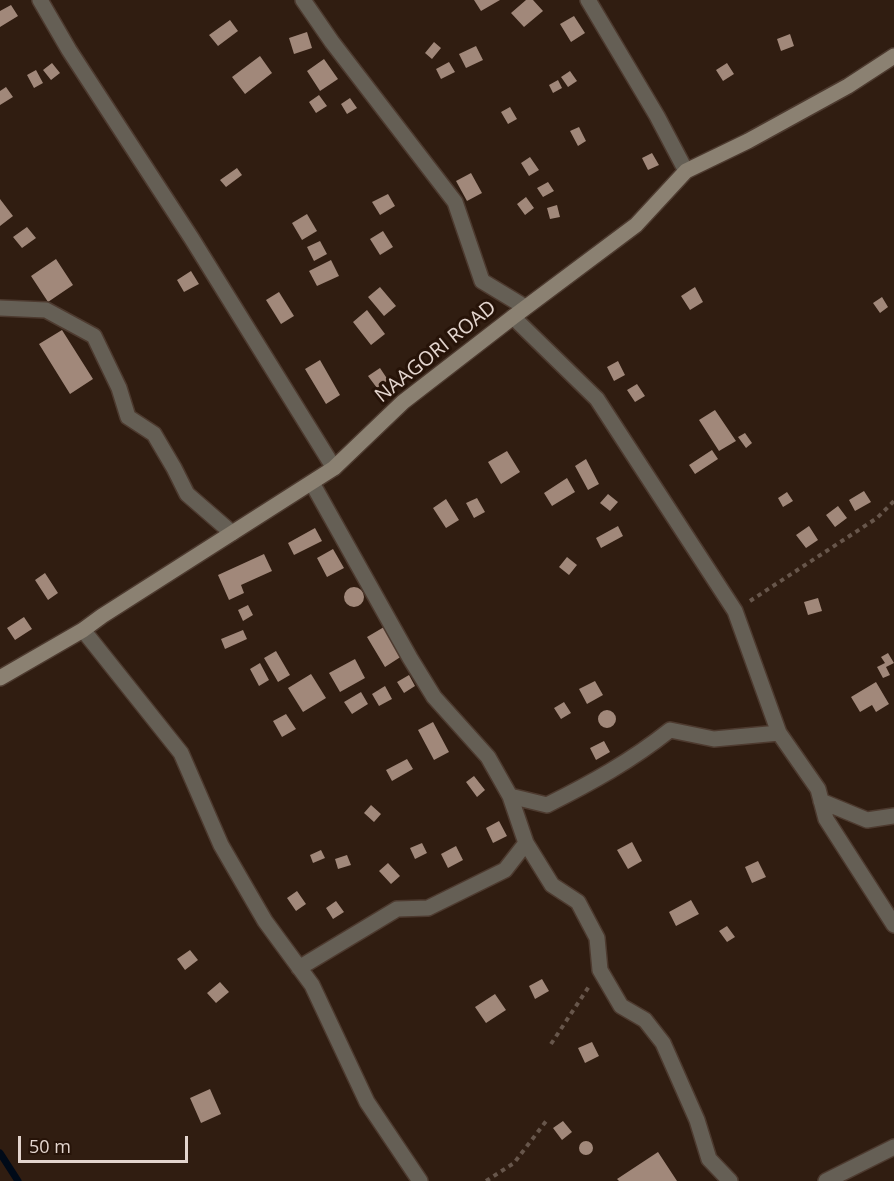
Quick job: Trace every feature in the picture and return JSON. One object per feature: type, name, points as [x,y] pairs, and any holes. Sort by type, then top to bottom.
[{"type":"street","points":[[40,0],[69,50],[192,239],[334,468]]},
{"type":"street","points":[[303,0],[332,42],[455,202],[482,281],[519,312],[597,399],[735,611],[779,733],[818,789],[825,819],[894,925]]},
{"type":"street","points":[[588,0],[686,171]]},
{"type":"street","name":"NAAGORI ROAD","points":[[0,678],[83,630],[334,468],[404,402],[636,225],[686,171],[748,141],[848,86],[894,56]]},
{"type":"street","points":[[0,308],[46,310],[94,336],[119,388],[128,417],[154,434],[187,494],[232,533]]},
{"type":"street","points":[[312,483],[434,697],[488,757],[510,796],[526,843],[552,885],[578,902],[597,938],[600,970],[621,1006],[645,1020],[663,1043],[697,1120],[709,1159],[730,1181]]},
{"type":"street","points":[[83,630],[181,753],[221,845],[265,921],[312,985],[367,1102],[420,1181]]},
{"type":"street","points":[[510,796],[547,805],[607,775],[646,750],[670,730],[714,739],[779,733]]},
{"type":"street","points":[[821,801],[867,820],[894,816]]},
{"type":"street","points":[[299,968],[398,909],[428,908],[504,870],[526,843]]},
{"type":"street","points":[[826,1181],[894,1147]]},
{"type":"path","points":[[735,611],[877,518],[894,501]]},
{"type":"path","points":[[551,1044],[600,970]]},
{"type":"path","points":[[486,1181],[514,1163],[547,1120]]},
{"type":"building","points":[[474,0],[500,0],[481,11]]},
{"type":"building","points":[[526,0],[533,0],[543,11],[524,27],[511,13]]},
{"type":"building","points":[[11,5],[18,16],[0,27],[0,11]]},
{"type":"building","points":[[574,16],[585,33],[571,42],[560,24]]},
{"type":"building","points":[[230,20],[238,31],[218,46],[209,35]]},
{"type":"building","points":[[307,32],[312,48],[294,54],[289,38]]},
{"type":"building","points":[[790,34],[794,46],[781,51],[777,39]]},
{"type":"building","points":[[434,42],[441,48],[432,59],[425,53]]},
{"type":"building","points":[[476,46],[483,60],[466,68],[459,54]]},
{"type":"building","points":[[260,56],[272,73],[245,94],[232,77]]},
{"type":"building","points":[[324,59],[338,79],[320,91],[307,71]]},
{"type":"building","points":[[449,62],[455,72],[441,79],[436,69]]},
{"type":"building","points":[[52,63],[60,73],[51,80],[43,70]]},
{"type":"building","points":[[727,63],[734,74],[723,81],[716,70]]},
{"type":"building","points":[[36,70],[43,83],[34,88],[27,75]]},
{"type":"building","points":[[570,71],[577,81],[568,87],[561,77]]},
{"type":"building","points":[[558,80],[562,88],[553,93],[549,85]]},
{"type":"building","points":[[6,87],[13,97],[0,105],[0,91]]},
{"type":"building","points":[[319,95],[327,106],[316,113],[309,102]]},
{"type":"building","points":[[350,98],[357,108],[347,114],[341,104]]},
{"type":"building","points":[[510,107],[517,119],[508,124],[501,112]]},
{"type":"building","points":[[579,127],[586,141],[578,146],[570,131]]},
{"type":"building","points":[[652,153],[659,165],[648,170],[642,158]]},
{"type":"building","points":[[530,157],[539,170],[529,176],[521,163]]},
{"type":"building","points":[[237,168],[242,175],[226,187],[220,180]]},
{"type":"building","points":[[471,173],[482,193],[467,201],[456,181]]},
{"type":"building","points":[[548,182],[554,191],[543,197],[537,188]]},
{"type":"building","points":[[388,194],[395,206],[380,215],[372,202]]},
{"type":"building","points":[[526,197],[534,208],[525,215],[517,204]]},
{"type":"building","points":[[0,199],[13,216],[0,226]]},
{"type":"building","points":[[557,205],[560,217],[550,219],[547,208]]},
{"type":"building","points":[[307,214],[317,231],[302,240],[292,223]]},
{"type":"building","points":[[27,227],[36,238],[22,248],[13,237]]},
{"type":"building","points":[[383,231],[393,247],[380,255],[370,239]]},
{"type":"building","points":[[320,241],[327,254],[314,261],[307,247]]},
{"type":"building","points":[[56,259],[73,285],[48,302],[31,276]]},
{"type":"building","points":[[331,260],[339,276],[317,286],[309,271]]},
{"type":"building","points":[[191,271],[199,284],[184,292],[177,280]]},
{"type":"building","points":[[380,287],[396,306],[384,316],[368,297]]},
{"type":"building","points":[[695,287],[703,302],[690,310],[681,296]]},
{"type":"building","points":[[279,292],[294,316],[281,324],[266,300]]},
{"type":"building","points":[[882,297],[888,307],[880,313],[873,303]]},
{"type":"building","points":[[367,310],[385,334],[371,345],[353,322]]},
{"type":"building","points":[[62,330],[93,379],[70,394],[39,344]]},
{"type":"building","points":[[320,360],[340,395],[326,404],[305,369]]},
{"type":"building","points":[[618,361],[625,375],[614,381],[607,367]]},
{"type":"building","points":[[380,368],[388,380],[377,388],[368,376]]},
{"type":"building","points":[[637,384],[645,396],[635,402],[627,390]]},
{"type":"building","points":[[715,410],[736,441],[719,451],[699,420]]},
{"type":"building","points":[[745,433],[752,443],[746,448],[738,437]]},
{"type":"building","points":[[712,450],[718,459],[695,474],[689,465]]},
{"type":"building","points":[[507,451],[520,472],[501,484],[488,462]]},
{"type":"building","points":[[586,459],[599,484],[588,490],[575,466]]},
{"type":"building","points":[[567,478],[575,492],[552,506],[544,493]]},
{"type":"building","points":[[864,491],[871,502],[855,511],[849,500]]},
{"type":"building","points":[[787,492],[793,501],[783,507],[778,498]]},
{"type":"building","points":[[608,494],[618,502],[610,511],[600,503]]},
{"type":"building","points":[[477,498],[485,512],[474,518],[466,503]]},
{"type":"building","points":[[446,499],[459,520],[446,528],[433,508]]},
{"type":"building","points":[[838,506],[847,518],[835,527],[826,515]]},
{"type":"building","points":[[618,526],[623,536],[601,548],[596,538]]},
{"type":"building","points":[[809,526],[818,540],[806,548],[796,535]]},
{"type":"building","points":[[315,528],[322,541],[294,555],[288,543]]},
{"type":"building","points":[[333,549],[344,568],[327,577],[317,558]]},
{"type":"building","points":[[264,554],[272,571],[241,585],[244,593],[229,600],[218,575]]},
{"type":"building","points":[[567,557],[577,565],[569,575],[559,567]]},
{"type":"building","points":[[45,573],[58,593],[48,600],[35,580]]},
{"type":"building","points":[[354,587],[361,590],[364,597],[361,604],[354,607],[347,604],[344,597],[347,590]]},
{"type":"building","points":[[818,598],[822,611],[808,615],[804,602]]},
{"type":"building","points":[[248,605],[253,615],[243,621],[238,610]]},
{"type":"building","points":[[24,617],[32,629],[15,640],[7,628]]},
{"type":"building","points":[[384,627],[402,656],[385,667],[367,637]]},
{"type":"building","points":[[243,630],[247,639],[225,649],[221,639]]},
{"type":"building","points":[[276,651],[290,675],[278,682],[264,658]]},
{"type":"building","points":[[888,653],[894,663],[886,667],[890,675],[883,678],[877,667],[885,663],[881,657]]},
{"type":"building","points":[[355,659],[365,678],[340,692],[329,673]]},
{"type":"building","points":[[260,663],[269,680],[259,686],[250,669]]},
{"type":"building","points":[[311,674],[326,698],[303,712],[288,688]]},
{"type":"building","points":[[409,675],[415,686],[404,693],[397,682]]},
{"type":"building","points":[[595,681],[603,695],[587,704],[579,689]]},
{"type":"building","points":[[876,682],[889,704],[876,712],[872,705],[860,712],[851,697]]},
{"type":"building","points":[[385,686],[392,699],[379,706],[372,694]]},
{"type":"building","points":[[361,692],[368,704],[352,714],[344,702]]},
{"type":"building","points":[[564,702],[571,713],[561,719],[554,708]]},
{"type":"building","points":[[603,710],[611,710],[616,715],[614,726],[603,728],[598,723],[598,715]]},
{"type":"building","points":[[286,714],[296,729],[282,737],[273,721]]},
{"type":"building","points":[[433,722],[449,752],[434,760],[418,730]]},
{"type":"building","points":[[604,741],[610,752],[596,760],[590,748]]},
{"type":"building","points":[[407,759],[413,769],[392,781],[386,770]]},
{"type":"building","points":[[474,776],[485,790],[477,797],[466,782]]},
{"type":"building","points":[[371,805],[381,814],[374,822],[364,813]]},
{"type":"building","points":[[499,821],[507,836],[493,843],[486,828]]},
{"type":"building","points":[[632,842],[642,861],[628,869],[617,850]]},
{"type":"building","points":[[422,843],[427,853],[415,859],[410,848]]},
{"type":"building","points":[[456,846],[463,860],[448,868],[441,854]]},
{"type":"building","points":[[321,850],[325,858],[313,863],[310,855]]},
{"type":"building","points":[[347,855],[351,865],[338,869],[335,859]]},
{"type":"building","points":[[758,861],[766,877],[752,883],[745,867]]},
{"type":"building","points":[[388,863],[400,876],[391,884],[379,871]]},
{"type":"building","points":[[297,891],[306,904],[296,911],[287,898]]},
{"type":"building","points":[[691,900],[699,914],[676,926],[669,912]]},
{"type":"building","points":[[336,901],[344,912],[333,919],[326,908]]},
{"type":"building","points":[[727,926],[735,937],[727,942],[719,931]]},
{"type":"building","points":[[190,950],[198,960],[185,970],[177,959]]},
{"type":"building","points":[[542,979],[549,991],[535,999],[529,986]]},
{"type":"building","points":[[220,982],[229,992],[216,1003],[207,993]]},
{"type":"building","points":[[495,994],[506,1010],[486,1023],[475,1007]]},
{"type":"building","points":[[592,1042],[599,1056],[585,1063],[578,1048]]},
{"type":"building","points":[[210,1089],[221,1114],[201,1123],[190,1098]]},
{"type":"building","points":[[563,1121],[572,1132],[562,1140],[553,1128]]},
{"type":"building","points":[[586,1141],[591,1143],[593,1148],[591,1153],[586,1155],[581,1153],[579,1148],[581,1143]]},
{"type":"building","points":[[658,1152],[677,1181],[619,1181],[617,1179]]},
{"type":"waterway","points":[[0,1153],[18,1181]]}]
